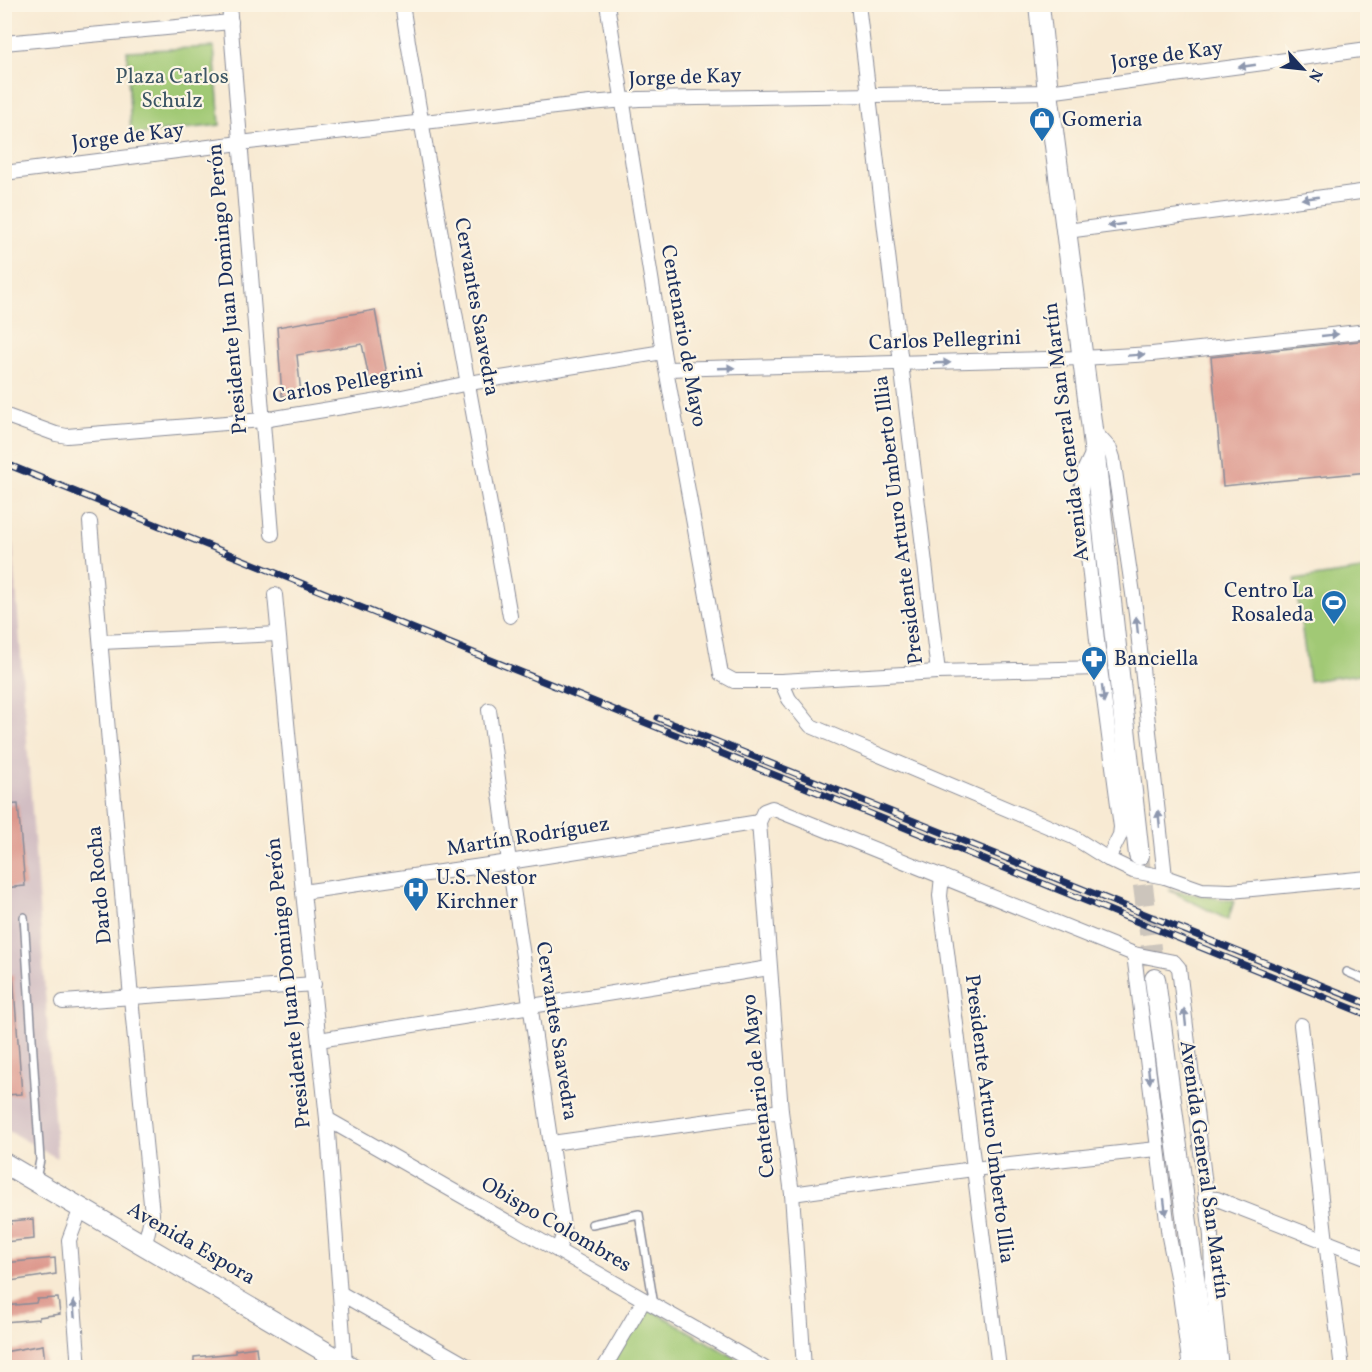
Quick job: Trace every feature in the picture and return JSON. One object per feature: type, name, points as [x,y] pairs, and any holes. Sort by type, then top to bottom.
[{"type":"main road","name":"Avenida General San Martín","points":[[1039,4],[1048,92],[1092,429],[1139,855]]},
{"type":"main road","name":"Avenida General San Martín","points":[[1156,970],[1206,1368]]},
{"type":"main road","name":"Avenida Espora","points":[[4,1163],[348,1366]]},
{"type":"street","name":"Presidente Juan Domingo Perón","points":[[229,4],[272,534]]},
{"type":"street","name":"Cervantes Saavedra","points":[[402,4],[421,123],[470,383],[510,616]]},
{"type":"street","name":"Centenario de Mayo","points":[[607,4],[663,352],[721,674],[734,681],[783,686]]},
{"type":"street","name":"Presidente Arturo Umberto Illia","points":[[858,4],[938,672]]},
{"type":"street","points":[[4,43],[231,22]]},
{"type":"street","name":"Jorge de Kay","points":[[4,174],[240,143],[623,100],[1048,92],[1368,49]]},
{"type":"street","points":[[1067,231],[1368,191]]},
{"type":"street","name":"Carlos Pellegrini","points":[[667,369],[1082,358],[1152,354],[1368,331]]},
{"type":"street","name":"Carlos Pellegrini","points":[[4,415],[56,435],[67,436],[263,420],[663,352]]},
{"type":"street","points":[[1092,429],[1110,448],[1113,458],[1136,614],[1165,877]]},
{"type":"street","points":[[1094,450],[1084,471],[1081,491],[1100,668],[1121,827],[1120,836],[1108,859]]},
{"type":"street","name":"Dardo Rocha","points":[[90,522],[152,1214],[145,1245]]},
{"type":"street","name":"Presidente Juan Domingo Perón","points":[[275,595],[327,1119],[348,1366]]},
{"type":"street","points":[[101,642],[278,634]]},
{"type":"street","points":[[1100,668],[938,672],[783,686],[795,708],[811,726],[1073,837],[1088,844],[1108,859],[1133,871],[1165,877],[1188,886],[1218,892],[1368,878]]},
{"type":"street","name":"Cervantes Saavedra","points":[[489,710],[564,1233],[558,1250]]},
{"type":"street","points":[[759,822],[764,811],[772,808],[1134,954],[1156,970],[1174,962],[1179,968],[1211,1236],[1212,1281],[1221,1368]]},
{"type":"street","name":"Centenario de Mayo","points":[[759,822],[781,1111],[792,1194],[804,1368]]},
{"type":"street","name":"Martín Rodríguez","points":[[303,891],[509,862],[759,822]]},
{"type":"street","name":"Presidente Arturo Umberto Illia","points":[[942,876],[940,896],[999,1368]]},
{"type":"street","points":[[1134,954],[1157,1149],[1190,1368]]},
{"type":"street","points":[[319,1040],[769,968]]},
{"type":"street","points":[[63,1002],[314,984]]},
{"type":"street","points":[[1301,1025],[1342,1368]]},
{"type":"street","points":[[552,1143],[781,1111]]},
{"type":"street","name":"Obispo Colombres","points":[[327,1119],[765,1368]]},
{"type":"street","points":[[792,1194],[973,1169],[1157,1149]]},
{"type":"street","points":[[1205,1198],[1217,1199],[1368,1258]]},
{"type":"street","points":[[79,1368],[69,1240],[81,1208]]},
{"type":"street","points":[[340,1293],[471,1368]]},
{"type":"street","points":[[604,1368],[649,1302]]},
{"type":"lane","points":[[24,917],[40,1160],[36,1182]]},
{"type":"lane","points":[[1347,972],[1368,981]]},
{"type":"lane","points":[[592,1224],[639,1214],[649,1302]]},
{"type":"shaded area","points":[[4,474],[8,476],[57,1158],[5,1129]]},
{"type":"green space","name":"Plaza Carlos Schulz","points":[[214,47],[220,125],[131,135],[127,51]]},
{"type":"green space","name":"Centro La Rosaleda","points":[[1367,569],[1367,673],[1309,681],[1295,580]]},
{"type":"green space","points":[[1169,890],[1234,901],[1228,920]]},
{"type":"green space","points":[[647,1307],[752,1368],[608,1368]]},
{"type":"building","points":[[375,310],[388,380],[370,383],[362,344],[297,355],[301,394],[282,396],[277,327]]},
{"type":"building","points":[[1368,340],[1368,472],[1223,486],[1211,357]]},
{"type":"building","points":[[18,804],[25,886],[4,888],[4,805]]},
{"type":"building","points":[[4,975],[13,975],[22,1094],[4,1095]]},
{"type":"building","points":[[33,1219],[34,1239],[4,1242],[4,1225],[11,1224],[11,1221]]},
{"type":"building","points":[[55,1258],[56,1274],[4,1282],[4,1263]]},
{"type":"building","points":[[58,1298],[60,1314],[39,1317],[39,1319],[4,1322],[4,1306],[36,1303],[37,1299]]},
{"type":"building","points":[[43,1345],[45,1363],[4,1368],[4,1352]]},
{"type":"building","points":[[256,1347],[258,1365],[238,1368],[194,1368],[194,1357],[235,1353],[235,1350]]},
{"type":"tunnel","points":[[1139,855],[1155,979]]},
{"type":"railway","points":[[4,463],[1368,1015]]},
{"type":"railway","points":[[658,718],[1368,1004]]},
{"type":"place","name":"Gomeria","points":[[1042,143]]},
{"type":"place","name":"Centro La Rosaleda","points":[[1334,626]]},
{"type":"place","name":"Banciella","points":[[1094,682]]},
{"type":"place","name":"U.S. Nestor Kirchner","points":[[416,913]]}]
